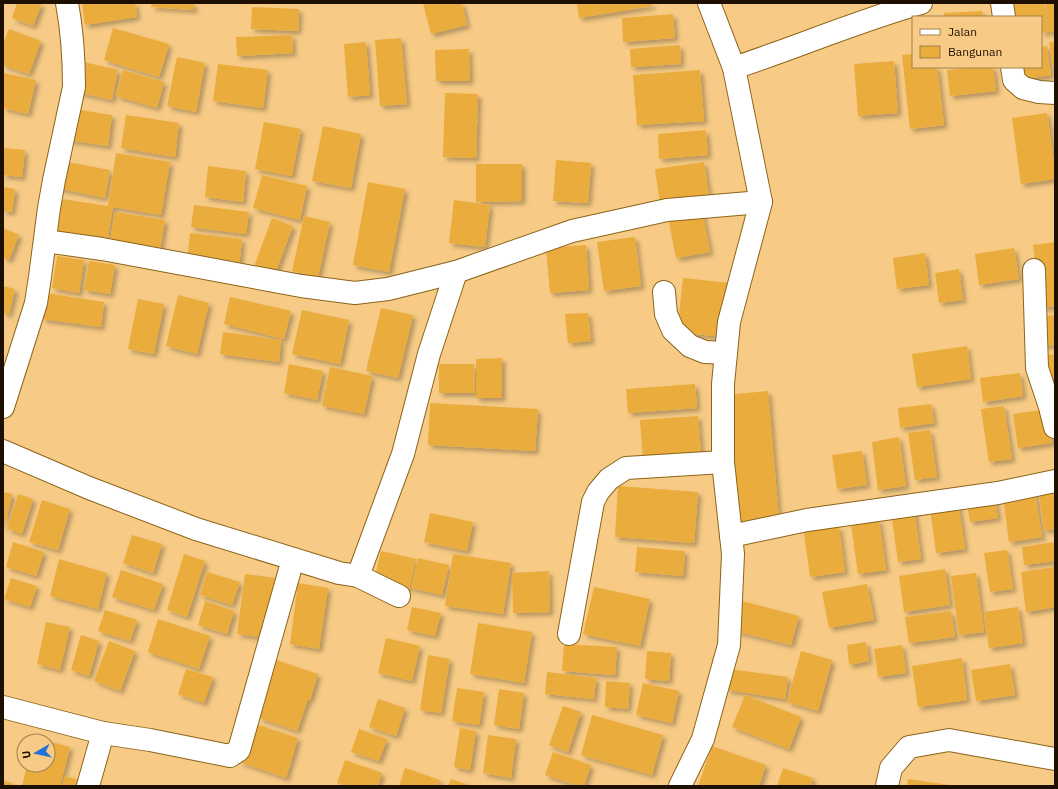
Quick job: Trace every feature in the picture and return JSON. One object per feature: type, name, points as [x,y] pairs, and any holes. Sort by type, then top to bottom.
[{"type":"street","points":[[3,407],[36,303],[49,208],[74,87],[70,21],[67,3]]},
{"type":"street","points":[[680,786],[703,739],[730,645],[733,554],[723,462],[723,384],[729,322],[760,202],[734,68],[709,3]]},
{"type":"street","points":[[734,68],[801,43],[921,3]]},
{"type":"street","points":[[1002,3],[1004,16]]},
{"type":"street","points":[[1012,68],[1014,80],[1023,88],[1039,92],[1055,93]]},
{"type":"street","points":[[45,241],[102,249],[300,286],[355,293],[388,289],[456,272],[572,231],[667,210],[760,202]]},
{"type":"street","points":[[1034,270],[1037,368],[1055,427]]},
{"type":"street","points":[[358,576],[403,454],[430,354],[456,272]]},
{"type":"street","points":[[664,292],[666,314],[672,330],[690,346],[705,352],[726,353]]},
{"type":"street","points":[[3,451],[89,488],[196,529],[339,573],[358,576],[399,596]]},
{"type":"street","points":[[569,634],[593,502],[598,492],[609,479],[626,468],[723,462]]},
{"type":"street","points":[[731,536],[807,520],[998,493],[1055,481]]},
{"type":"street","points":[[3,707],[103,734],[150,740],[230,756],[239,750],[293,559]]},
{"type":"street","points":[[88,786],[103,734]]},
{"type":"street","points":[[887,786],[892,768],[909,747],[949,740],[1055,759]]},
{"type":"building","points":[[17,3],[42,3],[33,26],[12,18]]},
{"type":"building","points":[[82,3],[135,3],[137,17],[85,25]]},
{"type":"building","points":[[152,3],[194,3],[194,10],[151,7]]},
{"type":"building","points":[[423,3],[462,3],[467,25],[431,34]]},
{"type":"building","points":[[577,3],[652,3],[652,6],[579,18]]},
{"type":"building","points":[[1008,3],[1044,3],[1048,32],[1042,33],[1042,16],[1009,16]]},
{"type":"building","points":[[1045,3],[1055,3],[1055,31],[1049,32]]},
{"type":"building","points":[[252,7],[299,9],[298,31],[251,29]]},
{"type":"building","points":[[982,11],[983,16],[944,16],[944,13]]},
{"type":"building","points":[[673,14],[675,38],[623,42],[622,18]]},
{"type":"building","points":[[113,28],[169,44],[159,77],[104,60]]},
{"type":"building","points":[[9,29],[41,41],[29,74],[3,65],[3,44]]},
{"type":"building","points":[[292,35],[293,53],[237,56],[236,37]]},
{"type":"building","points":[[401,38],[407,104],[380,106],[375,40]]},
{"type":"building","points":[[366,42],[370,95],[348,97],[344,44]]},
{"type":"building","points":[[1049,42],[1055,42],[1055,66],[1053,66]]},
{"type":"building","points":[[680,45],[681,64],[631,67],[630,49]]},
{"type":"building","points":[[1047,46],[1051,75],[1017,80],[1015,68],[1042,68],[1042,47]]},
{"type":"building","points":[[469,49],[470,81],[436,81],[435,50]]},
{"type":"building","points":[[912,54],[912,68],[937,68],[944,125],[910,129],[902,55]]},
{"type":"building","points":[[177,57],[205,63],[196,112],[167,106]]},
{"type":"building","points":[[894,61],[898,113],[858,116],[854,64]]},
{"type":"building","points":[[84,62],[118,70],[112,100],[77,92]]},
{"type":"building","points":[[218,64],[268,70],[263,108],[213,101]]},
{"type":"building","points":[[993,68],[996,91],[950,96],[947,70]]},
{"type":"building","points":[[123,70],[164,82],[157,108],[116,96]]},
{"type":"building","points":[[700,70],[704,121],[637,125],[633,75]]},
{"type":"building","points":[[3,73],[36,80],[28,114],[3,108]]},
{"type":"building","points":[[445,93],[478,94],[476,158],[443,157]]},
{"type":"building","points":[[73,109],[112,115],[108,146],[68,140]]},
{"type":"building","points":[[1047,113],[1055,169],[1055,179],[1021,184],[1012,118]]},
{"type":"building","points":[[126,115],[179,123],[175,157],[121,148]]},
{"type":"building","points":[[264,122],[301,129],[292,176],[255,169]]},
{"type":"building","points":[[323,126],[361,134],[351,188],[312,181]]},
{"type":"building","points":[[706,130],[708,155],[659,159],[658,134]]},
{"type":"building","points":[[3,148],[25,150],[22,177],[3,175]]},
{"type":"building","points":[[116,153],[170,162],[161,215],[113,207],[107,244],[57,236],[62,199],[108,206]]},
{"type":"building","points":[[556,160],[591,163],[588,203],[553,201]]},
{"type":"building","points":[[62,161],[110,170],[105,198],[57,188]]},
{"type":"building","points":[[704,162],[709,196],[660,203],[655,169]]},
{"type":"building","points":[[476,164],[522,164],[522,201],[476,202]]},
{"type":"building","points":[[208,166],[246,171],[243,202],[205,197]]},
{"type":"building","points":[[262,175],[307,186],[300,220],[253,208]]},
{"type":"building","points":[[368,182],[405,189],[389,272],[353,265]]},
{"type":"building","points":[[3,187],[15,189],[12,212],[3,211]]},
{"type":"building","points":[[454,200],[490,205],[485,247],[449,243]]},
{"type":"building","points":[[194,205],[249,212],[246,234],[191,227]]},
{"type":"building","points":[[702,210],[710,252],[676,258],[668,216]]},
{"type":"building","points":[[115,212],[165,220],[159,256],[109,248]]},
{"type":"building","points":[[304,216],[330,222],[318,277],[292,271]]},
{"type":"building","points":[[272,218],[293,226],[273,279],[252,272]]},
{"type":"building","points":[[3,228],[19,235],[9,260],[3,257]]},
{"type":"building","points":[[190,233],[242,239],[239,267],[187,262]]},
{"type":"building","points":[[635,237],[641,286],[604,291],[597,242]]},
{"type":"building","points":[[1055,242],[1055,306],[1042,308],[1033,245]]},
{"type":"building","points":[[586,245],[589,290],[550,293],[546,248]]},
{"type":"building","points":[[1014,248],[1019,279],[979,285],[975,254]]},
{"type":"building","points":[[925,253],[929,285],[897,289],[893,258]]},
{"type":"building","points":[[57,256],[84,260],[79,293],[52,288]]},
{"type":"building","points":[[89,261],[115,265],[110,294],[84,290]]},
{"type":"building","points":[[959,269],[963,300],[939,303],[935,273]]},
{"type":"building","points":[[683,278],[729,283],[723,337],[677,332]]},
{"type":"building","points":[[3,286],[15,289],[9,314],[3,313]]},
{"type":"building","points":[[46,293],[104,302],[101,327],[42,319]]},
{"type":"building","points":[[178,295],[209,303],[197,354],[166,346]]},
{"type":"building","points":[[230,297],[291,311],[284,339],[224,324]]},
{"type":"building","points":[[138,299],[164,304],[154,354],[128,349]]},
{"type":"building","points":[[381,308],[413,315],[398,378],[366,371]]},
{"type":"building","points":[[302,310],[349,320],[340,364],[292,354]]},
{"type":"building","points":[[588,313],[591,341],[568,343],[565,314]]},
{"type":"building","points":[[1055,315],[1055,345],[1040,346],[1037,317]]},
{"type":"building","points":[[223,332],[281,340],[279,362],[220,354]]},
{"type":"building","points":[[967,346],[971,379],[917,387],[912,354]]},
{"type":"building","points":[[1055,354],[1055,380],[1045,381],[1041,356]]},
{"type":"building","points":[[502,358],[502,398],[476,398],[476,359]]},
{"type":"building","points":[[289,364],[323,371],[317,400],[284,393]]},
{"type":"building","points":[[439,364],[474,364],[475,393],[439,393]]},
{"type":"building","points":[[330,367],[372,376],[364,414],[322,406]]},
{"type":"building","points":[[1020,373],[1023,396],[983,402],[980,378]]},
{"type":"building","points":[[695,384],[697,408],[628,413],[626,389]]},
{"type":"building","points":[[768,391],[779,520],[738,524],[726,395]]},
{"type":"building","points":[[430,403],[538,409],[535,451],[428,445]]},
{"type":"building","points":[[931,404],[934,423],[900,428],[898,408]]},
{"type":"building","points":[[1004,406],[1012,459],[989,462],[981,409]]},
{"type":"building","points":[[1048,409],[1052,443],[1018,448],[1013,414]]},
{"type":"building","points":[[698,416],[701,453],[643,458],[640,420]]},
{"type":"building","points":[[930,430],[937,477],[915,480],[908,433]]},
{"type":"building","points":[[899,437],[906,486],[878,490],[872,442]]},
{"type":"building","points":[[862,451],[867,485],[837,489],[832,455]]},
{"type":"building","points":[[618,486],[698,492],[694,543],[615,537]]},
{"type":"building","points":[[1055,487],[1055,529],[1044,530],[1038,489]]},
{"type":"building","points":[[3,492],[12,494],[4,528],[3,527]]},
{"type":"building","points":[[1035,492],[1042,537],[1009,542],[1003,497]]},
{"type":"building","points":[[18,494],[33,499],[22,534],[7,529]]},
{"type":"building","points":[[994,496],[998,518],[970,522],[966,500]]},
{"type":"building","points":[[42,500],[70,509],[58,550],[29,542]]},
{"type":"building","points":[[958,503],[965,549],[936,553],[930,507]]},
{"type":"building","points":[[914,509],[921,559],[898,562],[891,512]]},
{"type":"building","points":[[430,513],[473,522],[467,551],[424,542]]},
{"type":"building","points":[[879,520],[886,570],[858,574],[851,524]]},
{"type":"building","points":[[839,527],[845,572],[810,577],[804,532]]},
{"type":"building","points":[[132,535],[162,544],[153,573],[123,563]]},
{"type":"building","points":[[13,542],[44,552],[36,576],[6,567]]},
{"type":"building","points":[[1054,542],[1055,561],[1024,565],[1022,547]]},
{"type":"building","points":[[637,547],[685,551],[683,576],[635,572]]},
{"type":"building","points":[[1007,550],[1013,589],[990,592],[984,553]]},
{"type":"building","points":[[381,551],[416,559],[409,589],[374,581]]},
{"type":"building","points":[[184,554],[205,561],[187,617],[167,610]]},
{"type":"building","points":[[453,554],[511,563],[503,614],[445,606]]},
{"type":"building","points":[[418,558],[449,565],[442,595],[411,588]]},
{"type":"building","points":[[59,559],[107,573],[98,609],[50,596]]},
{"type":"building","points":[[1055,567],[1055,607],[1026,612],[1021,572]]},
{"type":"building","points":[[945,569],[950,605],[904,612],[899,576]]},
{"type":"building","points":[[121,570],[163,584],[154,610],[112,597]]},
{"type":"building","points":[[549,571],[550,612],[513,613],[512,573]]},
{"type":"building","points":[[207,572],[240,582],[232,605],[200,595]]},
{"type":"building","points":[[976,573],[984,632],[959,635],[951,576]]},
{"type":"building","points":[[245,574],[276,578],[267,638],[237,634]]},
{"type":"building","points":[[11,578],[37,586],[30,607],[4,599]]},
{"type":"building","points":[[298,583],[328,588],[319,649],[290,644]]},
{"type":"building","points":[[867,584],[874,620],[829,628],[822,592]]},
{"type":"building","points":[[594,587],[650,599],[640,646],[583,634]]},
{"type":"building","points":[[205,601],[234,611],[227,634],[198,625]]},
{"type":"building","points":[[742,601],[799,616],[791,645],[735,631]]},
{"type":"building","points":[[412,607],[441,613],[435,636],[407,630]]},
{"type":"building","points":[[1018,607],[1023,643],[989,648],[984,612]]},
{"type":"building","points":[[105,610],[137,620],[130,641],[98,631]]},
{"type":"building","points":[[951,611],[955,637],[909,643],[905,617]]},
{"type":"building","points":[[158,619],[210,636],[199,669],[148,652]]},
{"type":"building","points":[[46,622],[70,627],[60,670],[37,664]]},
{"type":"building","points":[[478,623],[532,632],[524,683],[470,674]]},
{"type":"building","points":[[81,635],[99,641],[89,676],[71,670]]},
{"type":"building","points":[[386,638],[420,646],[412,681],[378,673]]},
{"type":"building","points":[[109,641],[135,651],[120,691],[94,681]]},
{"type":"building","points":[[866,642],[869,661],[849,665],[847,645]]},
{"type":"building","points":[[564,644],[617,647],[615,675],[562,671]]},
{"type":"building","points":[[902,645],[906,673],[878,677],[874,649]]},
{"type":"building","points":[[647,651],[671,653],[669,681],[645,679]]},
{"type":"building","points":[[801,651],[832,660],[818,711],[787,702]]},
{"type":"building","points":[[428,655],[450,659],[441,713],[420,710]]},
{"type":"building","points":[[270,658],[318,674],[310,700],[262,683]]},
{"type":"building","points":[[962,658],[967,700],[918,707],[912,666]]},
{"type":"building","points":[[1010,664],[1015,695],[976,701],[971,670]]},
{"type":"building","points":[[186,669],[213,677],[204,703],[178,694]]},
{"type":"building","points":[[730,669],[788,677],[785,699],[727,690]]},
{"type":"building","points":[[547,672],[596,678],[594,699],[545,694]]},
{"type":"building","points":[[606,681],[630,683],[628,709],[605,707]]},
{"type":"building","points":[[643,683],[679,691],[672,723],[636,715]]},
{"type":"building","points":[[269,686],[308,699],[297,731],[259,718]]},
{"type":"building","points":[[457,688],[484,692],[479,725],[452,721]]},
{"type":"building","points":[[499,689],[524,693],[519,729],[494,725]]},
{"type":"building","points":[[745,695],[801,717],[789,749],[732,727]]},
{"type":"building","points":[[378,699],[405,708],[396,736],[369,727]]},
{"type":"building","points":[[563,706],[581,712],[568,752],[549,745]]},
{"type":"building","points":[[592,715],[663,735],[652,775],[581,755]]},
{"type":"building","points":[[253,723],[298,738],[286,778],[240,762]]},
{"type":"building","points":[[460,728],[476,731],[470,770],[454,767]]},
{"type":"building","points":[[359,729],[387,739],[379,761],[351,752]]},
{"type":"building","points":[[488,735],[516,739],[511,778],[483,773]]},
{"type":"building","points":[[56,743],[70,747],[60,786],[22,786],[25,773],[56,773]]},
{"type":"building","points":[[712,746],[766,765],[759,786],[698,786]]},
{"type":"building","points":[[553,752],[591,765],[584,786],[578,786],[545,775]]},
{"type":"building","points":[[345,760],[382,773],[378,786],[346,786],[337,783]]},
{"type":"building","points":[[405,768],[440,780],[438,786],[399,786]]},
{"type":"building","points":[[783,768],[813,778],[811,786],[777,786]]},
{"type":"building","points":[[65,776],[88,783],[87,786],[62,786]]},
{"type":"building","points":[[451,779],[472,786],[448,786]]},
{"type":"building","points":[[908,779],[949,785],[949,786],[907,786]]},
{"type":"building","points":[[3,780],[15,785],[15,786],[3,786]]}]
